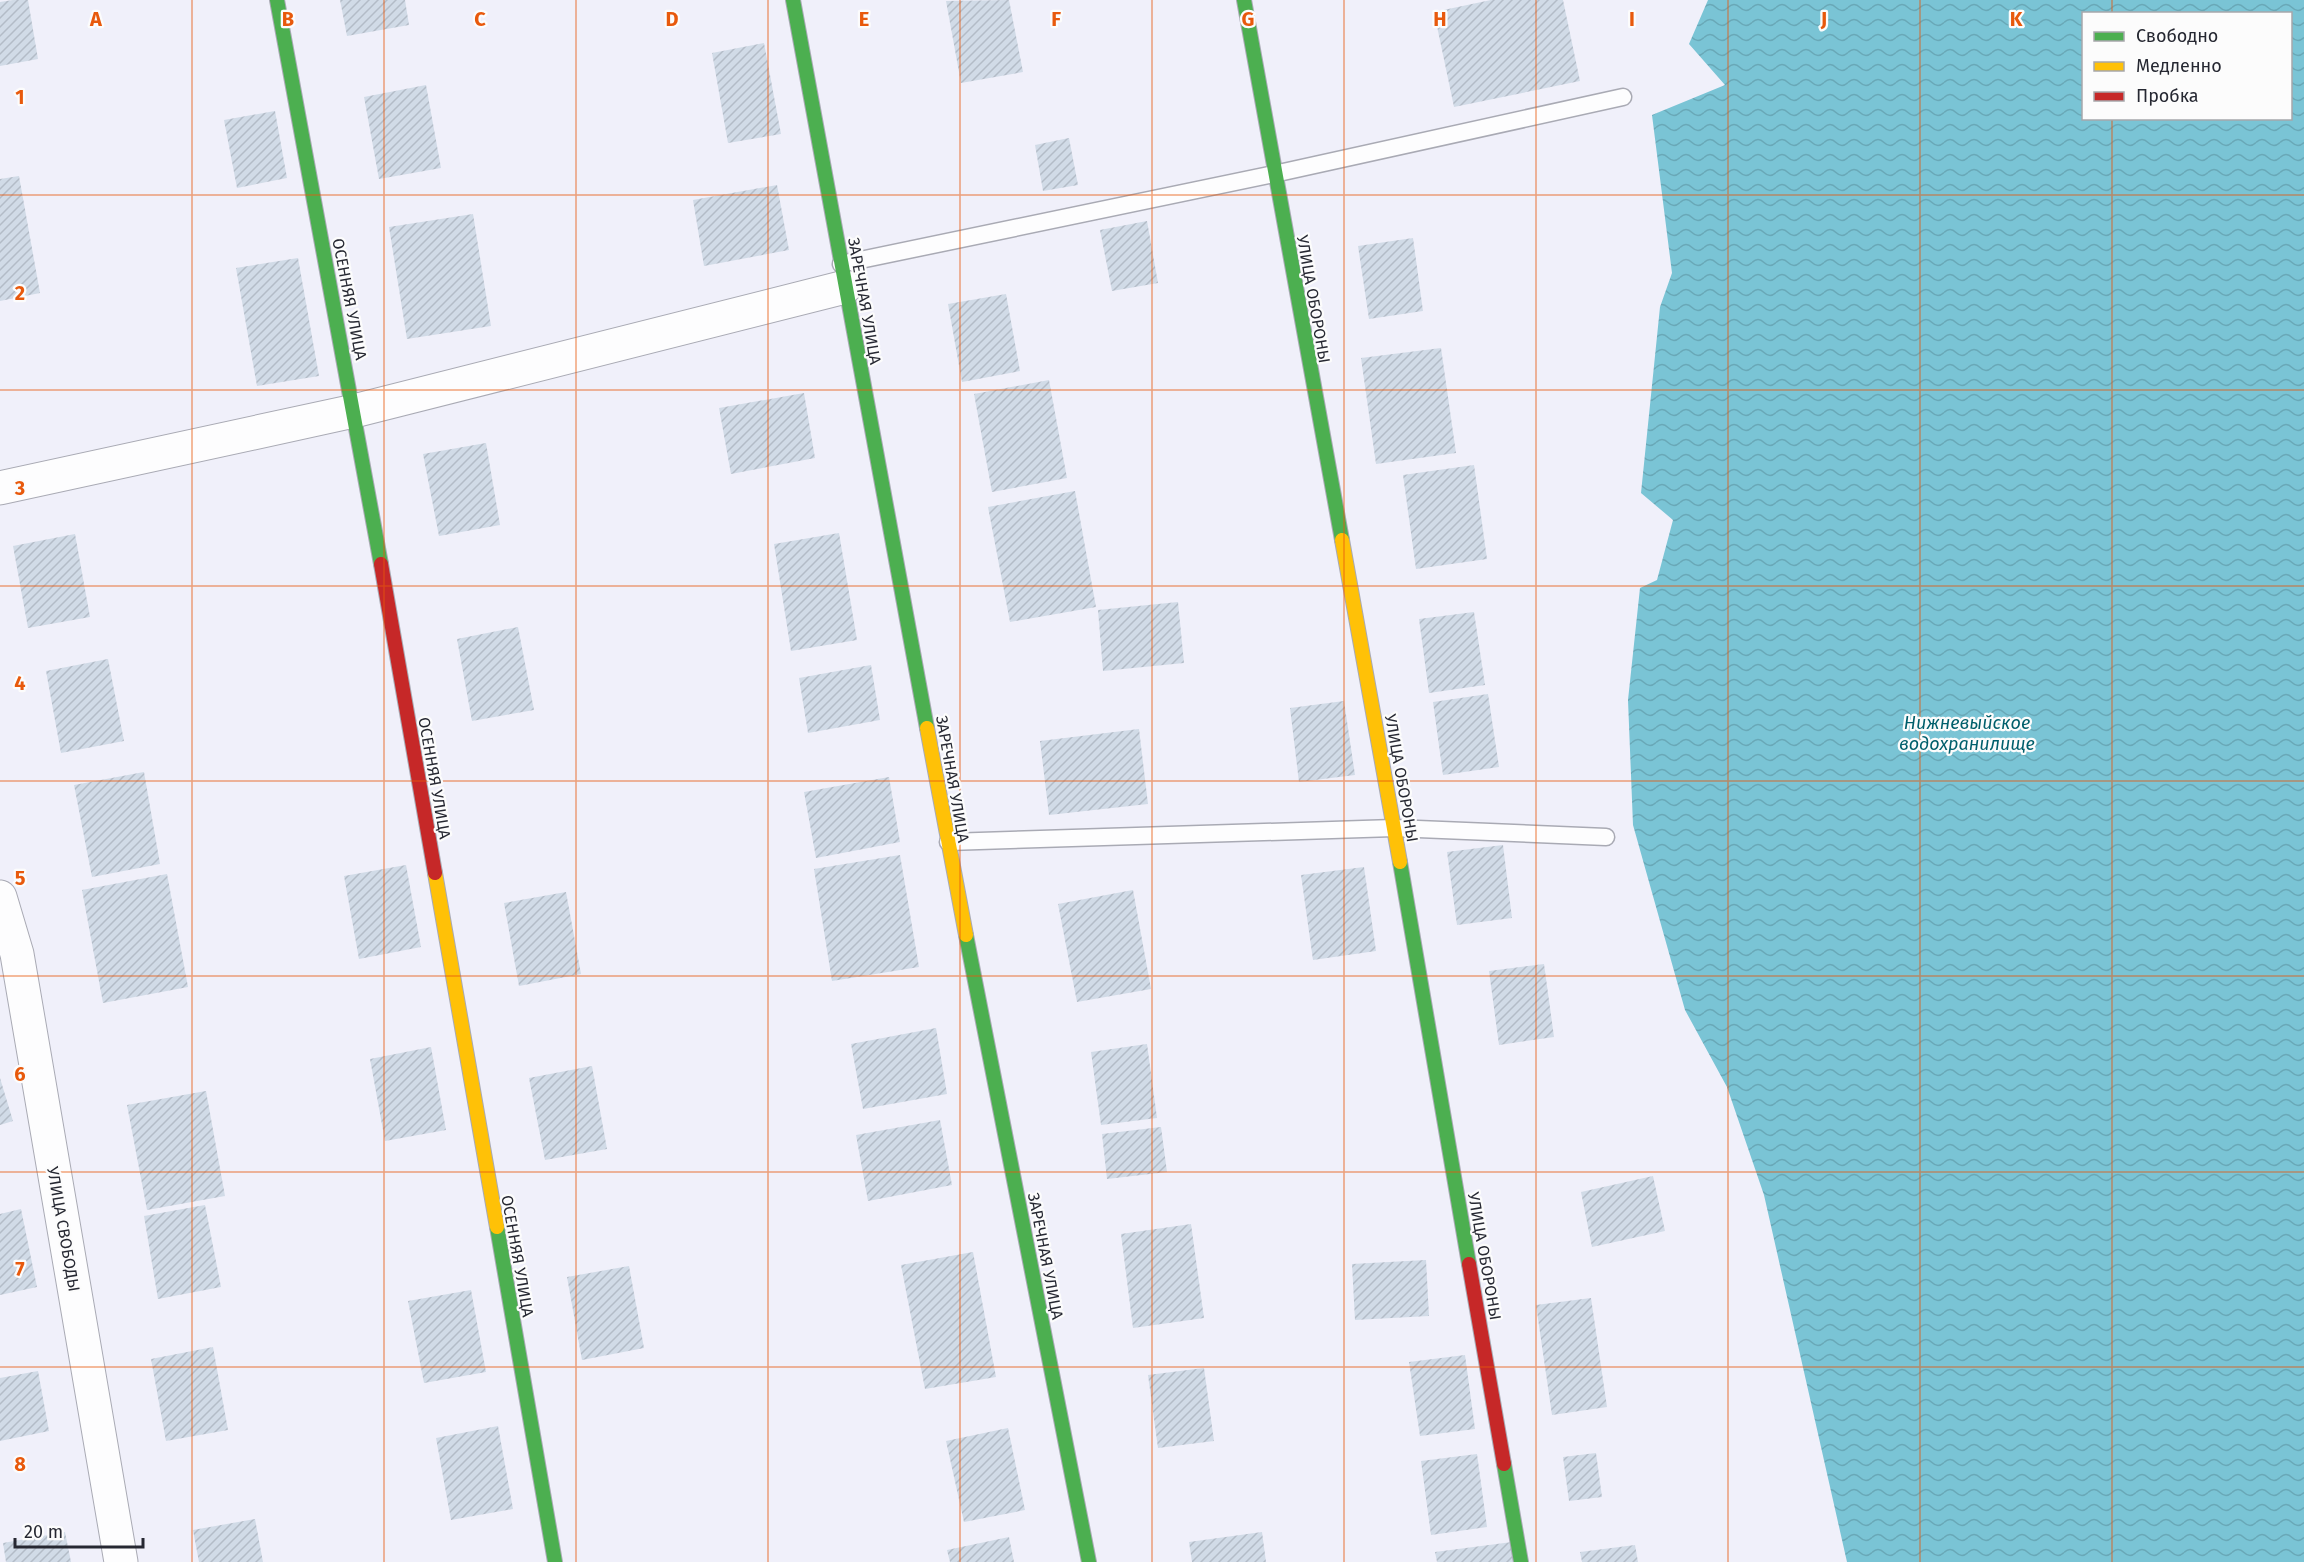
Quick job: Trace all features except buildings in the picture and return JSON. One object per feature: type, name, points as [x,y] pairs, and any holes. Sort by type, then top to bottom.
[{"type":"street","name":"ОСЕННЯЯ УЛИЦА","points":[[277,0],[354,411],[555,1562]]},
{"type":"street","name":"ЗАРЕЧНАЯ УЛИЦА","points":[[793,0],[948,843],[1089,1562]]},
{"type":"street","name":"УЛИЦА ОБОРОНЫ","points":[[1244,0],[1394,828],[1521,1562]]},
{"type":"street","points":[[0,488],[354,411],[843,275]]},
{"type":"street","name":"УЛИЦА СВОБОДЫ","points":[[0,897],[17,954],[121,1562]]},
{"type":"lane","points":[[843,275],[1274,174],[1623,97]]},
{"type":"lane","points":[[948,843],[1394,828],[1606,837]]},
{"type":"water","name":"Нижневыйское водохранилище","points":[[1708,0],[2304,0],[2304,1562],[1847,1562],[1764,1195],[1727,1087],[1685,1010],[1633,825],[1628,700],[1640,588],[1657,580],[1673,520],[1641,493],[1660,307],[1672,273],[1652,115],[1725,85],[1689,44]]},
{"type":"traffic: fast","points":[[277,0],[381,564]]},
{"type":"traffic: fast","points":[[793,0],[927,728]]},
{"type":"traffic: fast","points":[[1244,0],[1342,540]]},
{"type":"traffic: fast","points":[[1400,862],[1469,1264]]},
{"type":"traffic: fast","points":[[966,935],[1089,1562]]},
{"type":"traffic: fast","points":[[497,1227],[555,1562]]},
{"type":"traffic: fast","points":[[1504,1464],[1521,1562]]},
{"type":"traffic: slow","points":[[1342,540],[1400,862]]},
{"type":"traffic: slow","points":[[927,728],[966,935]]},
{"type":"traffic: slow","points":[[435,873],[497,1227]]},
{"type":"traffic: jam","points":[[381,564],[435,873]]},
{"type":"traffic: jam","points":[[1469,1264],[1504,1464]]}]
